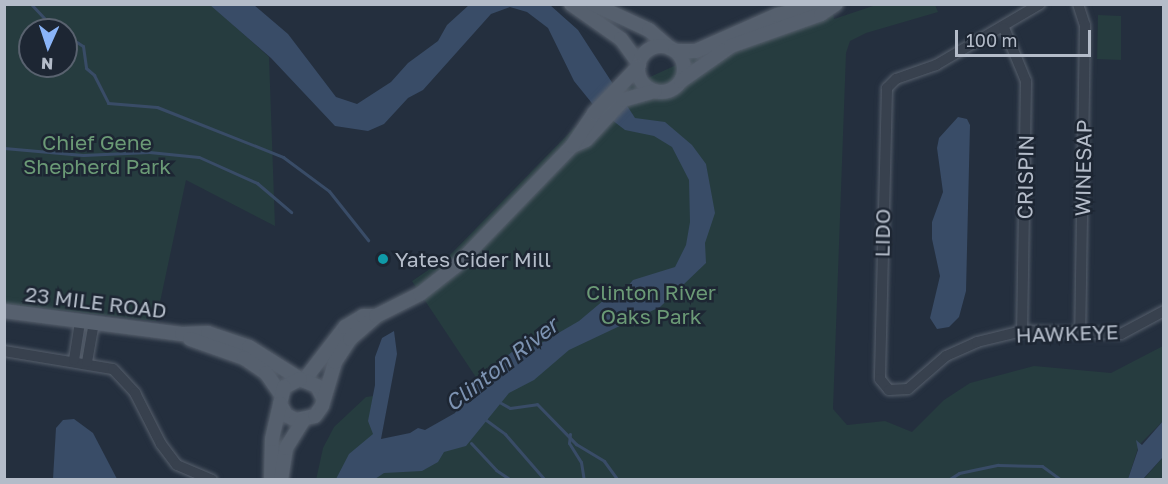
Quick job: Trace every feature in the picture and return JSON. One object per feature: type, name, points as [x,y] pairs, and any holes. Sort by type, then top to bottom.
[{"type":"main road","points":[[571,4],[621,39],[638,66],[642,82],[655,91]]},
{"type":"main road","points":[[592,4],[649,30],[673,49],[684,65],[681,81]]},
{"type":"main road","points":[[598,118],[629,96],[655,91],[670,91],[731,46],[821,14],[835,5]]},
{"type":"main road","points":[[281,480],[286,448],[303,421],[318,413],[340,353],[376,316],[420,294],[451,271],[598,118],[620,84],[651,49],[696,51],[762,20],[798,7],[835,5]]},
{"type":"main road","name":"23 MILE ROAD","points":[[4,311],[182,334],[208,333],[236,341],[303,379]]},
{"type":"main road","points":[[271,480],[272,439],[280,399],[288,383],[303,379],[345,327],[363,316],[376,316]]},
{"type":"main road","name":"23 MILE ROAD","points":[[182,334],[249,361],[266,373],[280,399]]},
{"type":"main road","points":[[303,379],[317,386],[323,398]]},
{"type":"main road","points":[[280,399],[286,415],[303,421]]},
{"type":"street","points":[[1004,28],[1040,4]]},
{"type":"street","name":"WINESAP","points":[[1078,4],[1085,24],[1080,333]]},
{"type":"street","name":"LIDO","points":[[880,379],[887,88],[896,79],[936,65],[1004,28]]},
{"type":"street","name":"CRISPIN","points":[[1004,28],[1026,81],[1022,331]]},
{"type":"street","name":"HAWKEYE","points":[[880,379],[889,390],[914,387],[946,356],[977,342],[1022,331],[1121,334],[1164,311]]},
{"type":"street","points":[[74,360],[87,322]]},
{"type":"street","points":[[87,322],[87,362]]},
{"type":"street","points":[[4,351],[87,362],[117,372],[135,393],[161,444],[177,465],[212,480]]},
{"type":"green space","name":"Chief Gene Shepherd Park","points":[[5,5],[211,5],[269,57],[275,226],[186,180],[156,321],[5,304]]},
{"type":"green space","name":"Clinton River Oaks Park","points":[[876,5],[935,5],[938,12],[866,33],[850,41],[846,53],[833,409],[847,425],[885,421],[912,432],[944,400],[970,383],[1034,366],[1111,373],[1163,346],[1163,421],[1139,445],[1128,479],[316,480],[323,448],[334,427],[366,397],[380,395],[375,428],[386,467],[493,403],[412,281],[448,257],[574,128],[626,88],[759,27],[833,13],[834,19]]},
{"type":"green space","points":[[1098,15],[1121,16],[1121,60],[1097,59]]},
{"type":"green space","points":[[1163,457],[1163,479],[1143,480],[1156,465]]},
{"type":"water","name":"Clinton River","points":[[210,5],[254,5],[288,34],[336,97],[357,104],[391,82],[408,63],[438,41],[447,25],[469,5],[550,5],[578,30],[635,118],[665,122],[692,145],[706,164],[715,213],[705,243],[706,263],[660,307],[569,350],[534,380],[509,393],[466,446],[444,452],[438,462],[422,471],[384,473],[375,479],[336,479],[349,454],[373,434],[368,421],[375,385],[375,357],[382,338],[394,331],[397,354],[381,439],[410,433],[418,428],[425,430],[455,413],[468,390],[513,351],[536,346],[579,321],[604,300],[623,292],[633,280],[675,267],[686,245],[690,222],[689,180],[672,147],[654,136],[625,130],[595,107],[574,81],[548,28],[527,12],[510,7],[491,14],[423,90],[408,98],[384,124],[368,131],[335,126],[271,58]]},
{"type":"water","points":[[958,117],[967,119],[970,125],[966,291],[959,317],[949,327],[937,329],[930,318],[940,276],[932,239],[932,222],[943,192],[937,148],[939,138]]},
{"type":"water","points":[[74,419],[93,433],[117,479],[53,479],[56,428],[63,420]]},
{"type":"water","points":[[1163,421],[1163,457],[1143,479],[1128,479],[1138,450],[1136,440],[1142,445]]},
{"type":"waterway","points":[[31,4],[44,18]]},
{"type":"waterway","points":[[78,43],[83,46],[86,68],[94,75],[108,103],[157,107],[283,157],[329,191],[368,240]]},
{"type":"waterway","points":[[4,148],[83,155],[149,152],[199,157],[257,183],[291,212]]},
{"type":"waterway","points":[[501,403],[510,408],[537,404],[576,444],[604,461],[618,480]]},
{"type":"waterway","points":[[486,420],[505,434],[545,480]]},
{"type":"waterway","points":[[570,434],[569,443],[581,462],[584,480]]},
{"type":"waterway","points":[[471,443],[496,470],[511,480]]},
{"type":"waterway","points":[[948,480],[959,473],[998,465],[1042,466],[1061,480]]},
{"type":"place","name":"Yates Cider Mill","points":[[383,259]]}]
